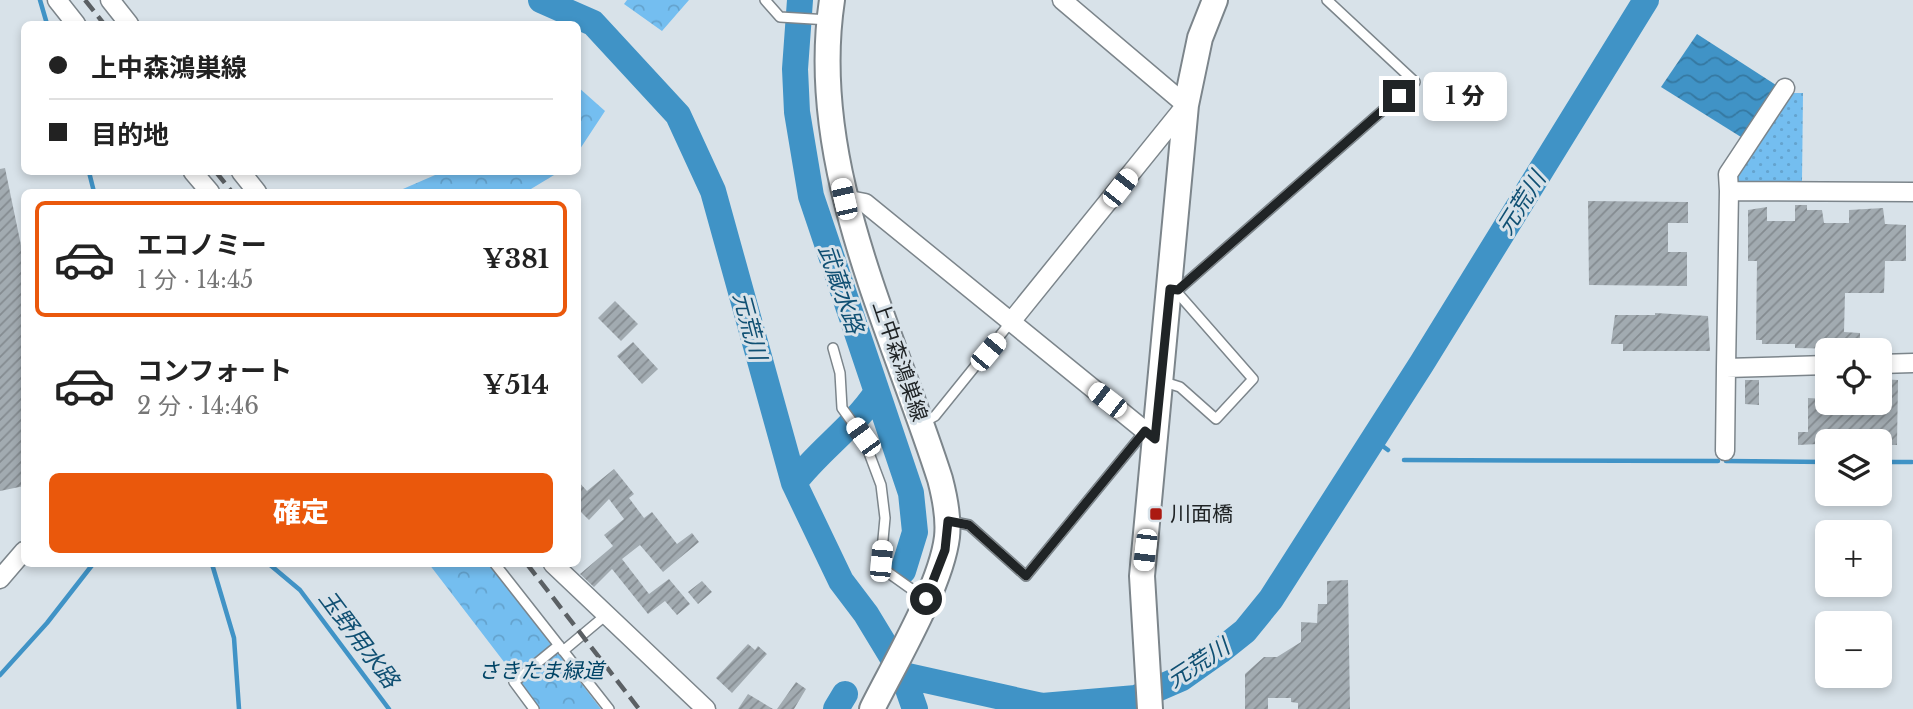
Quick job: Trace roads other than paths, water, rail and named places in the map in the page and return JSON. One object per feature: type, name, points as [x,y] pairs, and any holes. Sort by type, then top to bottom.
[{"type":"street","points":[[57,0],[74,21]]},
{"type":"street","points":[[110,0],[127,21]]},
{"type":"street","points":[[1062,0],[1186,105]]},
{"type":"street","points":[[1150,707],[1144,652],[1142,576],[1150,435],[1174,290],[1186,105],[1200,38],[1215,0]]},
{"type":"street","name":"上中森鴻巣線","points":[[824,13],[830,120],[844,199],[922,423],[940,479],[948,521],[945,550],[923,605],[872,709]]},
{"type":"street","points":[[1725,451],[1728,174],[1785,88]]},
{"type":"street","points":[[1010,323],[1186,105]]},
{"type":"street","points":[[196,175],[207,189]]},
{"type":"street","points":[[243,175],[255,189]]},
{"type":"street","points":[[1729,191],[1913,192]]},
{"type":"street","points":[[844,199],[865,203],[1150,435]]},
{"type":"street","points":[[1892,364],[1913,363]]},
{"type":"street","points":[[1726,368],[1815,365]]},
{"type":"street","points":[[0,579],[21,554]]},
{"type":"street","points":[[556,567],[706,709]]},
{"type":"lane","points":[[765,0],[780,17],[824,13]]},
{"type":"lane","points":[[1161,381],[1180,387],[1216,419],[1253,379],[1174,290],[1415,82],[1327,0]]},
{"type":"lane","points":[[922,423],[935,416],[1010,323]]},
{"type":"lane","points":[[833,348],[840,373],[842,408],[863,437],[884,501],[886,518],[881,561],[886,571],[923,605]]},
{"type":"lane","points":[[948,521],[969,525],[1026,576],[1150,435]]},
{"type":"lane","points":[[497,567],[609,709]]},
{"type":"lane","points":[[534,709],[513,682],[606,615]]},
{"type":"water","points":[[1697,34],[1776,85],[1741,137],[1661,87]]},
{"type":"waterway","points":[[40,0],[46,21]]},
{"type":"waterway","name":"元荒川","points":[[541,0],[593,23],[678,115],[713,191],[794,483],[841,581],[866,614],[903,675],[915,709]]},
{"type":"waterway","name":"武蔵水路","points":[[800,0],[795,69],[797,112],[811,196],[911,493],[915,532],[903,571]]},
{"type":"waterway","name":"元荒川","points":[[903,675],[1042,706],[1136,698],[1182,678],[1245,631],[1271,599],[1422,363],[1646,0]]},
{"type":"waterway","points":[[90,175],[93,189]]},
{"type":"waterway","points":[[794,483],[858,416],[877,392]]},
{"type":"waterway","points":[[1373,439],[1388,450]]},
{"type":"waterway","points":[[1404,460],[1718,461]]},
{"type":"waterway","points":[[1726,461],[1815,462]]},
{"type":"waterway","points":[[1892,462],[1912,462]]},
{"type":"waterway","points":[[0,675],[47,623],[91,567]]},
{"type":"waterway","points":[[213,567],[234,638],[239,709]]},
{"type":"waterway","name":"玉野用水路","points":[[273,567],[300,590],[389,709]]},
{"type":"waterway","name":"武蔵水路","points":[[836,709],[845,694]]},
{"type":"railway","points":[[85,0],[102,21]]},
{"type":"railway","points":[[218,175],[230,189]]},
{"type":"railway","points":[[529,567],[639,709]]},
{"type":"place","name":"川面橋","points":[[1156,514]]},
{"type":"park label","name":"さきたま緑道","points":[[541,671]]}]
